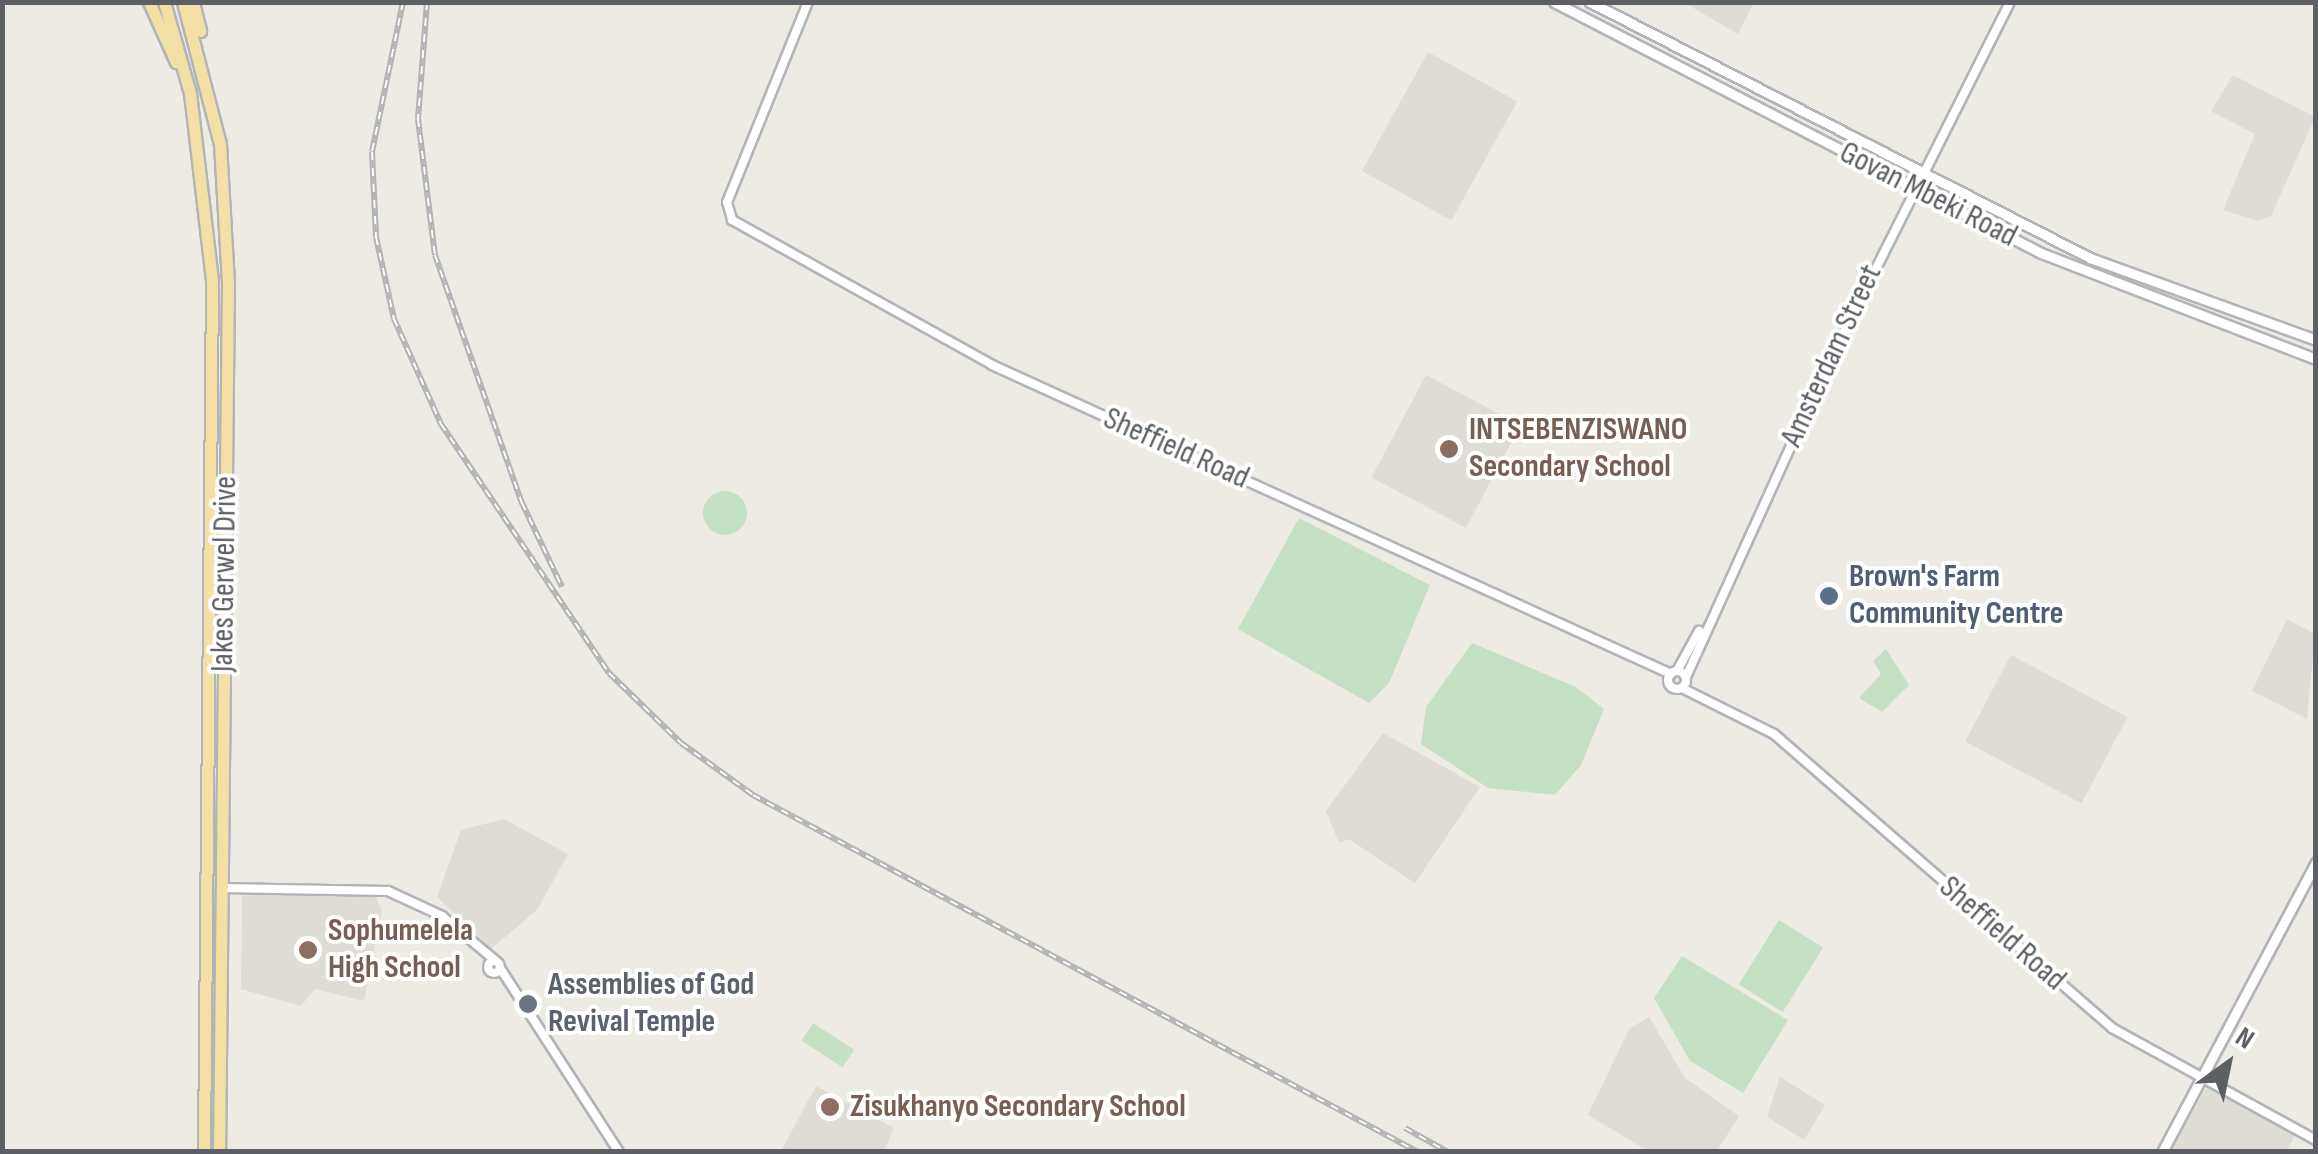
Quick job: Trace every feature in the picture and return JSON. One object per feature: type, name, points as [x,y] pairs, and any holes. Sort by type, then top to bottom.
[{"type":"highway","points":[[149,2],[194,124]]},
{"type":"highway","name":"Jakes Gerwel Drive","points":[[164,2],[194,124],[212,281],[204,1152]]},
{"type":"highway","name":"Jakes Gerwel Drive","points":[[183,2],[220,144],[228,283],[219,1152]]},
{"type":"highway","points":[[192,2],[220,144]]},
{"type":"main road","name":"Govan Mbeki Road","points":[[1554,2],[2093,277],[2316,358]]},
{"type":"main road","name":"Govan Mbeki Road","points":[[1590,2],[2128,274],[2316,340]]},
{"type":"main road","points":[[2162,1152],[2316,862]]},
{"type":"street","name":"Sheffield Road","points":[[808,2],[726,208],[734,222],[992,365],[1643,667],[1678,679],[1774,734],[2098,1017],[2316,1140]]},
{"type":"street","name":"Amsterdam Street","points":[[1678,679],[1914,188],[2010,2]]},
{"type":"street","points":[[206,888],[388,891],[442,916],[483,951],[619,1152]]},
{"type":"shaded area","points":[[1685,3],[1754,3],[1738,34]]},
{"type":"shaded area","points":[[1428,52],[1517,101],[1451,220],[1362,171]]},
{"type":"shaded area","points":[[2233,75],[2315,117],[2271,216],[2258,221],[2223,210],[2255,134],[2211,111]]},
{"type":"shaded area","name":"INTSEBENZISWANO Secondary School","points":[[1426,375],[1520,425],[1466,528],[1372,477]]},
{"type":"shaded area","points":[[2287,619],[2315,634],[2307,719],[2252,691]]},
{"type":"shaded area","points":[[2011,655],[2128,717],[2082,803],[1965,742]]},
{"type":"shaded area","points":[[1383,733],[1480,787],[1415,883],[1349,839],[1339,843],[1326,811]]},
{"type":"shaded area","points":[[504,819],[568,854],[537,910],[491,949],[437,897],[461,830]]},
{"type":"shaded area","name":"Sophumelela High School","points":[[313,891],[375,895],[382,911],[364,1001],[315,989],[301,1006],[241,989],[242,896]]},
{"type":"shaded area","points":[[1649,1017],[1685,1078],[1739,1116],[1717,1151],[1648,1151],[1588,1115],[1629,1029]]},
{"type":"shaded area","points":[[1780,1077],[1825,1105],[1804,1140],[1767,1117]]},
{"type":"shaded area","name":"Zisukhanyo Secondary School","points":[[816,1086],[894,1128],[884,1151],[781,1151]]},
{"type":"shaded area","points":[[2206,1088],[2296,1133],[2287,1151],[2170,1152]]},
{"type":"green space","points":[[725,491],[741,497],[747,513],[741,529],[725,535],[709,529],[703,513],[709,497]]},
{"type":"green space","points":[[1299,518],[1430,585],[1389,683],[1369,703],[1238,629]]},
{"type":"green space","points":[[1472,643],[1576,687],[1604,709],[1581,765],[1555,795],[1488,788],[1421,744],[1426,707]]},
{"type":"green space","points":[[1886,649],[1909,685],[1882,712],[1859,698],[1881,674],[1873,661]]},
{"type":"green space","points":[[1779,920],[1823,948],[1783,1012],[1739,984]]},
{"type":"green space","points":[[1682,956],[1788,1020],[1743,1093],[1690,1061],[1654,998]]},
{"type":"green space","points":[[813,1023],[854,1050],[843,1067],[802,1041]]},
{"type":"railway","points":[[403,2],[372,152],[376,237],[394,319],[441,424],[609,673],[681,743],[753,795],[1418,1152]]},
{"type":"railway","points":[[427,2],[418,119],[435,255],[522,503],[562,587]]},
{"type":"railway","points":[[1405,1128],[1448,1152]]},
{"type":"place","name":"INTSEBENZISWANO Secondary School","points":[[1449,449]]},
{"type":"place","name":"Brown's Farm Community Centre","points":[[1829,596]]},
{"type":"place","name":"Sophumelela High School","points":[[308,950]]},
{"type":"place","name":"Assemblies of God Revival Temple","points":[[528,1004]]},
{"type":"place","name":"Zisukhanyo Secondary School","points":[[830,1107]]}]
